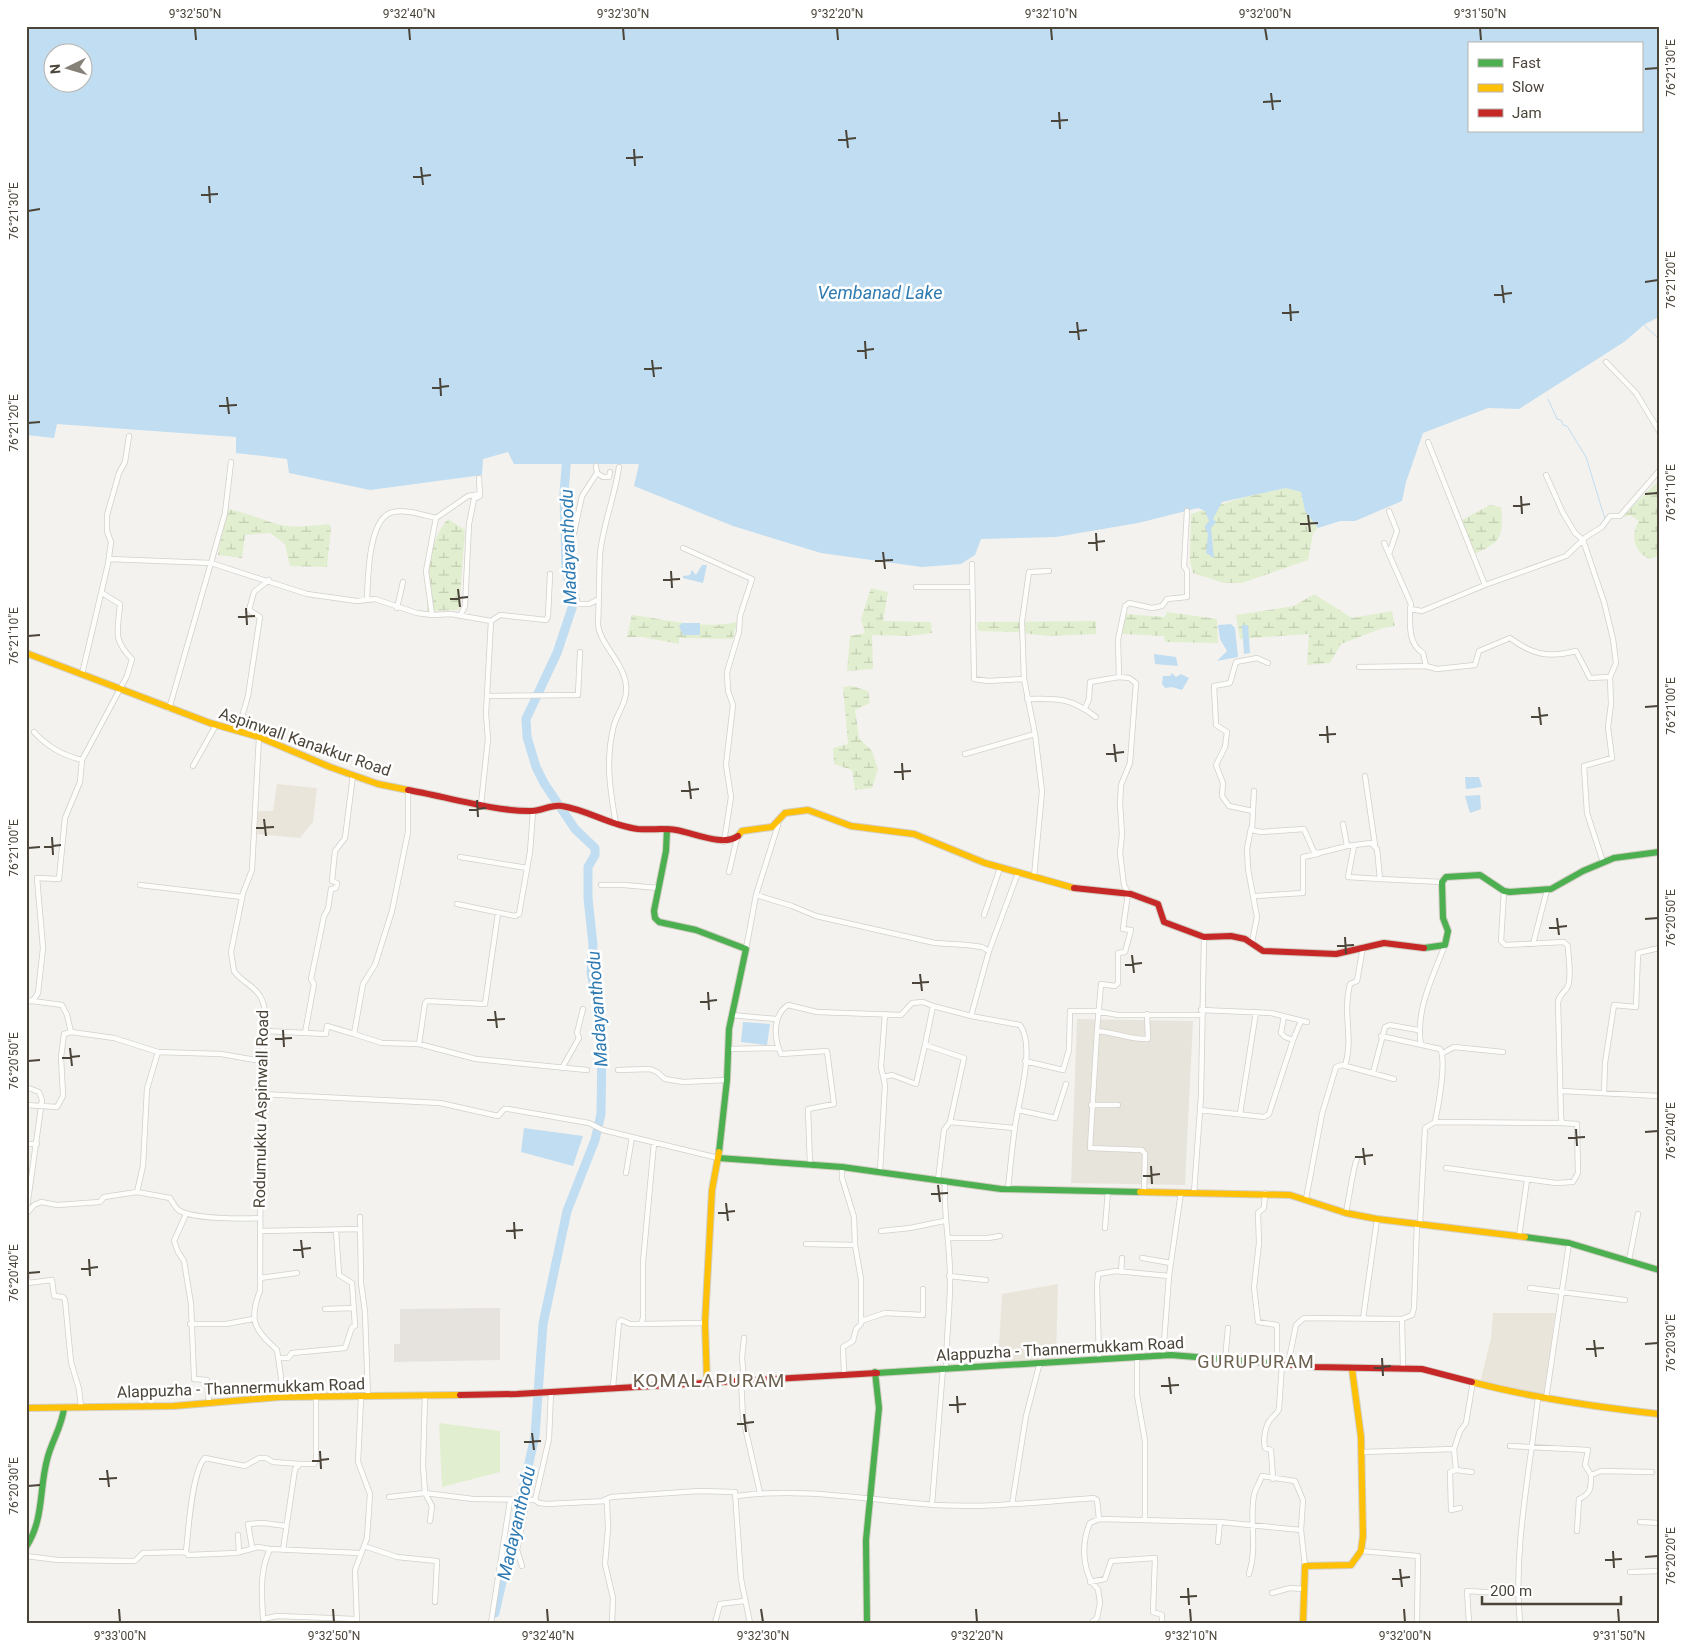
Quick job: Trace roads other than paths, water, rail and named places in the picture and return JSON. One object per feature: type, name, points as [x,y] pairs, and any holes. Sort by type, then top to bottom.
[{"type":"main road","name":"Aspinwall Kanakkur Road","points":[[26,653],[169,709],[259,737],[353,776],[408,790],[481,804],[533,811],[555,805],[564,806],[616,824]]},
{"type":"main road","points":[[616,824],[638,829],[667,829],[694,833],[729,843],[737,838],[742,830],[769,830],[778,825],[785,812],[793,809],[813,811],[843,824],[894,829],[915,834],[964,856],[1000,868],[1084,890],[1141,895],[1158,904],[1164,922],[1204,937],[1231,936],[1252,942],[1263,950],[1336,954],[1384,943],[1430,949],[1445,945],[1448,931],[1443,918],[1442,882],[1446,877],[1480,875],[1504,891],[1547,890],[1603,862],[1633,854],[1659,852]]},
{"type":"main road","points":[[667,829],[666,851],[654,911],[655,918],[659,922],[696,930],[746,949],[731,1015],[727,1080],[718,1158],[712,1190],[705,1322],[706,1382]]},
{"type":"main road","points":[[718,1158],[842,1167],[1008,1189],[1290,1195],[1346,1213],[1377,1219],[1569,1243],[1659,1270]]},
{"type":"main road","name":"Alappuzha - Thannermukkam Road","points":[[26,1408],[174,1406],[280,1397],[517,1394],[1099,1358],[1163,1356],[1352,1369],[1403,1368],[1442,1372],[1546,1399],[1659,1414]]},
{"type":"main road","points":[[1303,1623],[1305,1566],[1342,1567],[1351,1565],[1361,1551],[1364,1518],[1362,1452],[1352,1369]]},
{"type":"main road","points":[[868,1623],[866,1540],[872,1499],[879,1408],[875,1372]]},
{"type":"main road","points":[[26,1547],[36,1528],[40,1512],[46,1459],[63,1424],[64,1408]]},
{"type":"street","points":[[1606,362],[1636,393],[1659,431]]},
{"type":"street","points":[[82,674],[109,559],[111,542],[107,515],[119,473],[125,462],[129,436]]},
{"type":"street","points":[[1428,442],[1485,585]]},
{"type":"street","points":[[169,709],[225,513],[231,462]]},
{"type":"street","points":[[596,466],[597,473],[582,496],[580,514],[572,542],[572,580],[578,604],[589,604],[599,599]]},
{"type":"street","points":[[616,824],[610,792],[608,756],[614,725],[625,699],[626,682],[611,650],[598,630],[600,553],[619,467]]},
{"type":"street","points":[[1410,609],[1422,611],[1485,585],[1566,556],[1583,540],[1602,527],[1610,516],[1620,516],[1659,471]]},
{"type":"street","points":[[597,473],[603,477],[609,477],[610,472]]},
{"type":"street","points":[[1546,474],[1563,513],[1575,533],[1583,540],[1604,602],[1613,639],[1616,663],[1610,678],[1611,704],[1608,727],[1612,758],[1584,766],[1587,813],[1603,862]]},
{"type":"street","points":[[480,478],[480,494]]},
{"type":"street","points":[[367,600],[373,540],[380,521],[388,513],[396,511],[436,518],[468,496],[480,494]]},
{"type":"street","points":[[460,616],[465,606],[472,508],[474,499],[480,494]]},
{"type":"street","points":[[1119,678],[1118,640],[1125,606],[1129,603],[1152,608],[1162,606],[1167,599],[1187,597],[1186,571],[1184,566],[1187,511]]},
{"type":"street","points":[[1389,511],[1397,531],[1389,554]]},
{"type":"street","points":[[432,615],[426,571],[436,518]]},
{"type":"street","points":[[1384,542],[1411,604],[1411,635],[1416,649],[1423,653],[1426,666]]},
{"type":"street","points":[[683,548],[752,579],[740,616],[739,632],[728,672],[728,691],[733,705],[726,765],[731,797],[729,872]]},
{"type":"street","points":[[109,559],[211,563],[269,580],[307,594],[358,602],[375,600],[397,608],[432,615],[441,613],[491,621],[500,615],[546,620],[548,617],[550,574]]},
{"type":"street","points":[[972,564],[974,679],[1024,680]]},
{"type":"street","points":[[1034,877],[1042,791],[1035,734],[1024,680],[1022,621],[1030,572],[1049,572]]},
{"type":"street","points":[[238,731],[248,696],[260,617],[248,610],[254,592],[269,580]]},
{"type":"street","points":[[397,608],[403,582]]},
{"type":"street","points":[[916,587],[972,588]]},
{"type":"street","points":[[29,1002],[38,993],[43,948],[37,878],[59,879],[65,818],[80,782],[82,760],[120,690],[132,659],[118,641],[120,604],[102,593]]},
{"type":"street","points":[[481,804],[488,739],[487,696],[491,621]]},
{"type":"street","points":[[1360,668],[1426,666],[1437,669],[1475,665],[1479,651],[1510,638],[1527,651],[1557,656],[1576,651],[1590,678],[1610,678]]},
{"type":"street","points":[[487,696],[578,695],[580,652]]},
{"type":"street","points":[[1253,811],[1229,806],[1222,796],[1223,783],[1216,765],[1225,747],[1227,732],[1216,725],[1214,686],[1230,683],[1236,662],[1257,658],[1268,663]]},
{"type":"street","points":[[1085,708],[1089,699],[1090,682],[1129,678],[1136,684],[1130,763],[1121,785],[1120,804],[1122,834],[1120,853],[1124,885],[1128,893],[1123,929],[1130,930],[1126,952],[1118,953],[1118,983],[1115,986],[1101,984],[1091,1105],[1090,1148],[1142,1150],[1145,1154],[1144,1192]]},
{"type":"street","points":[[1027,699],[1066,700],[1085,708],[1096,717]]},
{"type":"street","points":[[193,766],[216,725]]},
{"type":"street","points":[[34,732],[46,745],[66,756],[82,760]]},
{"type":"street","points":[[965,754],[1035,734]]},
{"type":"street","name":"Rodumukku Aspinwall Road","points":[[254,1319],[253,1309],[260,1291],[261,1061],[265,1031],[263,1001],[258,992],[238,977],[232,965],[231,952],[242,896],[252,870],[259,737]]},
{"type":"street","points":[[305,1033],[314,984],[312,979],[324,916],[328,909],[331,889],[336,888],[338,883],[332,881],[333,858],[335,851],[345,838],[353,776]]},
{"type":"street","points":[[1365,776],[1380,878]]},
{"type":"street","points":[[354,1034],[363,984],[375,965],[392,911],[408,832],[408,790]]},
{"type":"street","points":[[1252,942],[1258,917],[1248,869],[1247,849],[1254,791]]},
{"type":"street","points":[[457,904],[515,916],[519,914],[527,868],[533,811]]},
{"type":"street","points":[[1343,824],[1346,846]]},
{"type":"street","points":[[746,949],[756,895],[778,825]]},
{"type":"street","points":[[1251,825],[1252,830],[1261,832],[1304,828],[1310,846],[1314,852],[1319,853]]},
{"type":"street","points":[[1255,896],[1303,893],[1303,857],[1346,846],[1371,843],[1375,845]]},
{"type":"street","points":[[1354,846],[1348,877],[1442,882]]},
{"type":"street","points":[[460,857],[527,868]]},
{"type":"street","points":[[984,915],[1000,868]]},
{"type":"street","points":[[971,1016],[989,951],[1018,873]]},
{"type":"street","points":[[140,885],[242,896]]},
{"type":"street","points":[[601,885],[658,888]]},
{"type":"street","points":[[1534,944],[1547,890]]},
{"type":"street","points":[[1504,891],[1501,941],[1508,946],[1564,942],[1568,946],[1569,982],[1566,989],[1560,994],[1558,1002],[1562,1123]]},
{"type":"street","points":[[756,895],[792,906],[816,916],[935,943],[982,947],[989,951]]},
{"type":"street","points":[[419,1044],[425,1003],[427,1001],[485,1004],[498,913]]},
{"type":"street","points":[[1194,1192],[1200,1110],[1204,937]]},
{"type":"street","points":[[1421,1045],[1418,1030],[1424,1001],[1445,945]]},
{"type":"street","points":[[1345,1066],[1349,1054],[1346,1020],[1347,997],[1350,984],[1356,981],[1362,947]]},
{"type":"street","points":[[1604,1093],[1605,1063],[1614,1005],[1636,1007],[1638,953],[1659,948]]},
{"type":"street","points":[[29,1002],[62,1005],[67,1014],[71,1032]]},
{"type":"street","points":[[810,1165],[808,1109],[834,1104],[827,1051],[781,1054],[778,1048],[776,1019],[788,1006],[817,1012],[901,1015],[912,1003],[923,1002],[971,1016],[1020,1025],[1024,1031],[1026,1041],[1025,1062],[1014,1128],[1008,1189]]},
{"type":"street","points":[[884,1077],[892,1075],[916,1084],[933,1006]]},
{"type":"street","points":[[562,1068],[579,1038],[577,1033],[583,1009]]},
{"type":"street","points":[[1025,1062],[1063,1070],[1069,1050],[1070,1011],[1099,1011],[1118,1014],[1256,1012],[1284,1016],[1304,1022],[1293,1040],[1269,1114],[1264,1117],[1200,1110]]},
{"type":"street","points":[[1240,1114],[1256,1012]]},
{"type":"street","points":[[880,1172],[885,1085],[881,1067],[885,1014]]},
{"type":"street","points":[[1096,1031],[1110,1031],[1135,1040],[1148,1039],[1147,1014]]},
{"type":"street","points":[[731,1015],[776,1019]]},
{"type":"street","points":[[1284,1016],[1281,1033],[1293,1040]]},
{"type":"street","points":[[1373,1073],[1380,1036],[1384,1028],[1388,1025],[1418,1030]]},
{"type":"street","points":[[265,1031],[326,1034],[327,1026],[389,1044],[419,1044],[476,1060],[587,1070]]},
{"type":"street","points":[[26,1105],[58,1107],[63,1096],[61,1057],[64,1034],[71,1032],[114,1038],[158,1052],[221,1054],[261,1061]]},
{"type":"street","points":[[1380,1036],[1440,1049],[1443,1053],[1435,1122]]},
{"type":"street","points":[[925,1045],[964,1058],[950,1122],[944,1130],[942,1180],[944,1221],[948,1238],[949,1276],[945,1368],[932,1504]]},
{"type":"street","points":[[1443,1053],[1454,1047],[1503,1052]]},
{"type":"street","points":[[728,1049],[778,1048]]},
{"type":"street","points":[[137,1192],[143,1166],[147,1090],[158,1052]]},
{"type":"street","points":[[1306,1199],[1328,1092],[1336,1067],[1345,1066],[1394,1079]]},
{"type":"street","points":[[618,1070],[650,1069],[665,1079],[683,1082],[727,1080]]},
{"type":"street","points":[[1018,1110],[1055,1118],[1066,1084]]},
{"type":"street","points":[[26,1087],[42,1095],[37,1144],[26,1214]]},
{"type":"street","points":[[1561,1092],[1659,1096]]},
{"type":"street","points":[[261,1094],[440,1103],[498,1116],[504,1108],[589,1123],[604,1130],[718,1158]]},
{"type":"street","points":[[1091,1105],[1118,1105]]},
{"type":"street","points":[[950,1122],[1014,1128]]},
{"type":"street","points":[[1282,1364],[1299,1320],[1304,1318],[1402,1319],[1412,1315],[1414,1308],[1425,1128],[1435,1122],[1577,1124],[1578,1174],[1573,1182],[1556,1184],[1446,1168]]},
{"type":"street","points":[[626,1173],[632,1137]]},
{"type":"street","points":[[641,1324],[644,1318],[643,1262],[654,1142]]},
{"type":"street","points":[[26,1144],[37,1144]]},
{"type":"street","points":[[1346,1213],[1354,1178],[1354,1163],[1357,1159]]},
{"type":"street","points":[[842,1167],[842,1178],[854,1217],[855,1245],[862,1289],[860,1321],[854,1341],[843,1347],[844,1374]]},
{"type":"street","points":[[1519,1236],[1527,1180]]},
{"type":"street","points":[[1105,1228],[1108,1191]]},
{"type":"street","points":[[26,1214],[34,1205],[40,1202],[56,1205],[100,1202],[104,1197],[137,1192],[170,1198],[178,1210],[186,1214],[238,1219],[260,1218]]},
{"type":"street","points":[[1163,1356],[1169,1276],[1181,1192]]},
{"type":"street","points":[[1265,1194],[1264,1208],[1258,1213],[1258,1243],[1254,1286],[1258,1322],[1278,1325],[1282,1364],[1279,1409],[1278,1413],[1270,1420],[1264,1441],[1265,1448],[1271,1450],[1273,1479]]},
{"type":"street","points":[[186,1214],[174,1241],[184,1260],[191,1304],[190,1324],[194,1380],[207,1380],[209,1402]]},
{"type":"street","points":[[1629,1260],[1638,1214]]},
{"type":"street","points":[[270,1550],[265,1561],[262,1579],[263,1619],[277,1616],[357,1621],[355,1570],[359,1553],[364,1546],[370,1494],[358,1462],[365,1397],[365,1312],[361,1283],[360,1217]]},
{"type":"street","points":[[1363,1319],[1377,1219]]},
{"type":"street","points":[[881,1231],[910,1228],[944,1221]]},
{"type":"street","points":[[278,1358],[288,1358],[292,1353],[345,1348],[352,1327],[355,1326],[352,1283],[340,1275],[336,1230]]},
{"type":"street","points":[[260,1231],[360,1230]]},
{"type":"street","points":[[948,1238],[988,1238],[1000,1236]]},
{"type":"street","points":[[1546,1399],[1569,1243]]},
{"type":"street","points":[[806,1244],[855,1245]]},
{"type":"street","points":[[1121,1272],[1122,1258]]},
{"type":"street","points":[[1142,1258],[1171,1263]]},
{"type":"street","points":[[26,1272],[28,1283],[52,1280],[54,1296],[63,1297],[65,1300],[71,1362],[76,1377],[81,1408]]},
{"type":"street","points":[[1099,1358],[1098,1276],[1100,1273],[1121,1272],[1169,1276]]},
{"type":"street","points":[[260,1278],[296,1274]]},
{"type":"street","points":[[949,1276],[986,1280]]},
{"type":"street","points":[[1530,1288],[1625,1300]]},
{"type":"street","points":[[860,1321],[885,1313],[923,1314],[923,1289]]},
{"type":"street","points":[[325,1308],[354,1308]]},
{"type":"street","points":[[190,1324],[226,1324],[254,1319],[260,1335],[277,1350],[281,1377],[280,1397]]},
{"type":"street","points":[[1402,1319],[1403,1368]]},
{"type":"street","points":[[613,1387],[619,1322],[622,1320],[630,1324],[641,1324],[705,1322]]},
{"type":"street","points":[[1225,1360],[1228,1328]]},
{"type":"street","points":[[744,1338],[742,1358],[743,1418],[760,1493]]},
{"type":"street","points":[[1136,1357],[1137,1395],[1145,1441],[1146,1520]]},
{"type":"street","points":[[1012,1504],[1026,1416],[1040,1362]]},
{"type":"street","points":[[1456,1470],[1454,1450],[1460,1431],[1466,1423],[1473,1381]]},
{"type":"street","points":[[535,1500],[549,1438],[549,1391]]},
{"type":"street","points":[[425,1395],[423,1465],[425,1493],[432,1506],[430,1521]]},
{"type":"street","points":[[1520,1623],[1517,1594],[1527,1472],[1538,1397]]},
{"type":"street","points":[[186,1552],[192,1498],[198,1466],[205,1458],[245,1466],[259,1458],[266,1458],[273,1462],[314,1464],[316,1460],[316,1398]]},
{"type":"street","points":[[1510,1446],[1588,1450],[1585,1465],[1591,1475],[1590,1491],[1588,1496],[1579,1500],[1577,1531]]},
{"type":"street","points":[[1362,1452],[1454,1450]]},
{"type":"street","points":[[283,1550],[295,1469],[300,1464]]},
{"type":"street","points":[[1460,1508],[1451,1510],[1450,1472],[1456,1470],[1472,1472]]},
{"type":"street","points":[[1591,1475],[1601,1471],[1652,1472]]},
{"type":"street","points":[[1249,1574],[1255,1558],[1252,1525],[1254,1494],[1262,1476],[1295,1481],[1304,1500],[1301,1530],[1305,1566]]},
{"type":"street","points":[[389,1497],[425,1493],[510,1501],[535,1500],[539,1503],[547,1504],[604,1500],[617,1496],[699,1491],[736,1492],[744,1601],[750,1623]]},
{"type":"street","points":[[737,1496],[760,1493],[818,1492],[932,1504],[1012,1504],[1094,1498],[1097,1500],[1099,1519]]},
{"type":"street","points":[[522,1566],[517,1550],[525,1500]]},
{"type":"street","points":[[604,1500],[608,1506],[605,1564],[613,1598],[612,1623]]},
{"type":"street","points":[[491,1623],[510,1501]]},
{"type":"street","points":[[1091,1623],[1098,1618],[1100,1603],[1098,1589],[1090,1582],[1085,1562],[1085,1546],[1090,1523],[1099,1519],[1220,1522],[1301,1530]]},
{"type":"street","points":[[1218,1542],[1220,1522]]},
{"type":"street","points":[[1640,1522],[1659,1523]]},
{"type":"street","points":[[252,1547],[248,1524],[263,1523],[286,1526]]},
{"type":"street","points":[[238,1535],[239,1552]]},
{"type":"street","points":[[364,1546],[397,1557],[437,1561],[435,1602]]},
{"type":"street","points":[[26,1556],[58,1560],[135,1561],[143,1553],[186,1552],[188,1555],[239,1552],[252,1547],[270,1550],[359,1553]]},
{"type":"street","points":[[1361,1551],[1418,1556],[1416,1623]]},
{"type":"street","points":[[1090,1582],[1105,1579],[1111,1561],[1155,1558],[1153,1612],[1162,1615],[1162,1623]]},
{"type":"street","points":[[1630,1572],[1659,1571]]},
{"type":"street","points":[[1272,1593],[1290,1588],[1304,1589]]},
{"type":"street","points":[[1468,1623],[1467,1591],[1517,1594]]},
{"type":"street","points":[[715,1623],[720,1604],[744,1601]]},
{"type":"water","name":"Vembanad Lake","points":[[26,26],[1659,26],[1659,317],[1645,324],[1624,342],[1519,409],[1488,408],[1423,433],[1406,482],[1402,501],[1355,521],[1340,521],[1318,528],[1305,511],[1301,492],[1286,488],[1222,502],[1213,519],[1216,522],[1211,528],[1214,558],[1206,553],[1208,535],[1205,526],[1209,521],[1205,511],[1198,508],[1138,523],[1056,537],[981,539],[975,555],[961,564],[922,567],[821,553],[733,526],[634,486],[639,464],[514,464],[508,452],[483,459],[482,475],[370,490],[289,473],[287,459],[236,453],[236,437],[57,424],[54,438],[26,435]]},
{"type":"water","points":[[702,565],[707,565],[703,583],[683,578],[683,576],[690,575],[692,570],[696,575]]},
{"type":"water","points":[[682,623],[700,623],[700,635],[683,635],[679,626]]},
{"type":"water","points":[[1231,624],[1235,628],[1238,657],[1217,661],[1227,651],[1220,639],[1218,625]]},
{"type":"water","points":[[1242,625],[1248,625],[1250,653],[1244,654]]},
{"type":"water","points":[[1154,654],[1176,657],[1178,666],[1155,664]]},
{"type":"water","points":[[1172,673],[1176,677],[1181,674],[1189,678],[1182,690],[1172,687],[1165,688],[1162,684],[1163,676],[1170,676]]},
{"type":"water","points":[[1465,777],[1479,777],[1482,787],[1466,789]]},
{"type":"water","points":[[1480,795],[1481,809],[1470,813],[1465,796]]},
{"type":"water","points":[[743,1022],[770,1024],[767,1045],[741,1042]]},
{"type":"water","points":[[524,1128],[583,1136],[573,1166],[521,1152]]},
{"type":"waterway","points":[[1643,324],[1659,339]]},
{"type":"waterway","points":[[1548,399],[1557,419],[1567,426],[1586,457],[1605,519]]},
{"type":"waterway","name":"Madayanthodu","points":[[495,1613],[535,1436],[543,1324],[567,1211],[595,1140],[601,1114],[602,1043],[598,1003],[591,973],[593,945],[588,898],[588,867],[595,855],[595,848],[575,829],[544,783],[536,767],[527,737],[526,719],[557,653],[573,605],[566,568],[564,493],[567,454]]},
{"type":"district","name":"GURUPURAM","points":[[1256,1361]]},
{"type":"district","name":"KOMALAPURAM","points":[[709,1380]]}]
